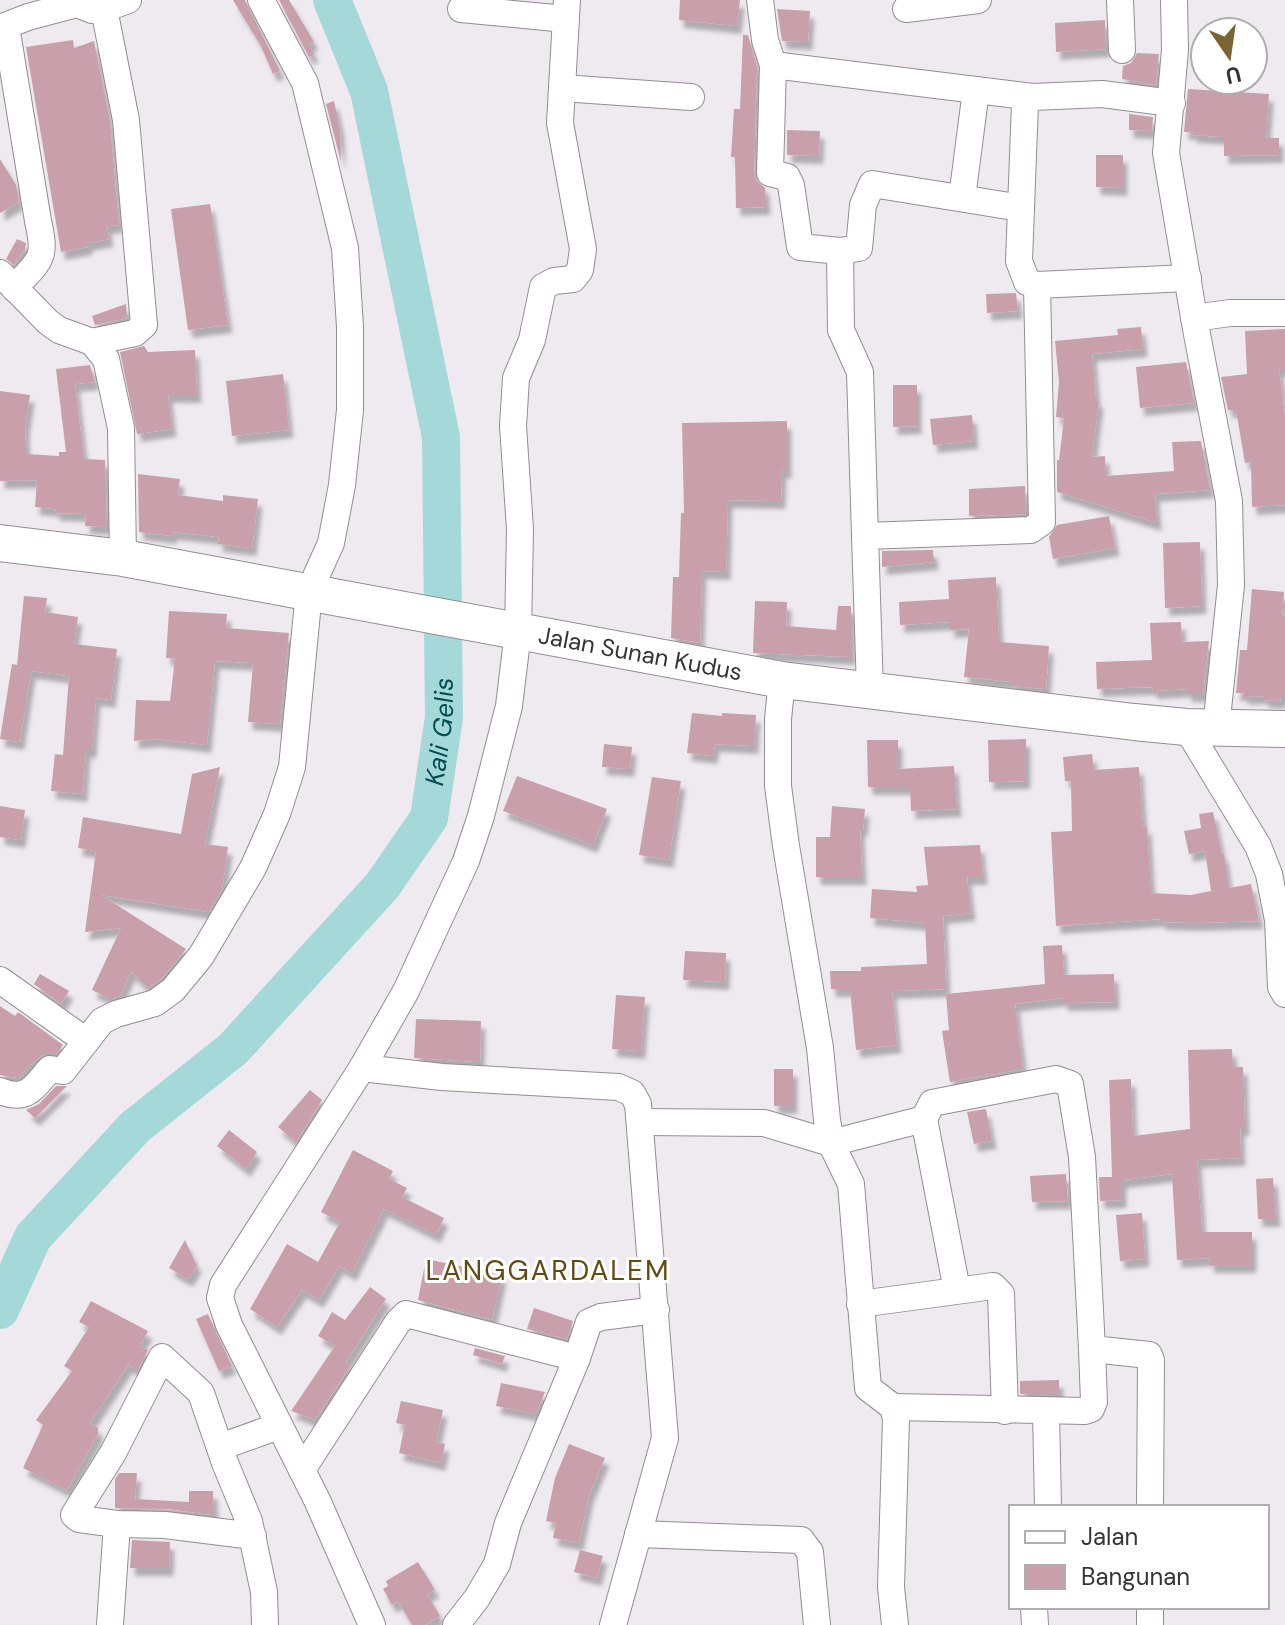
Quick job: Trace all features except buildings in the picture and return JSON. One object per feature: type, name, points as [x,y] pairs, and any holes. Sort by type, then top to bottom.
[{"type":"main road","name":"Jalan Sunan Kudus","points":[[0,543],[123,558],[782,680],[1201,727],[1285,729]]},
{"type":"street","points":[[0,1091],[13,1097],[24,1095],[50,1069],[63,1071],[102,1021],[155,1003],[173,990],[201,956],[253,868],[277,814],[292,767],[313,593],[337,518],[350,410],[350,327],[345,248],[305,83],[261,0]]},
{"type":"street","points":[[760,0],[765,40],[773,65],[770,173],[787,177],[791,185],[800,247],[840,251],[859,248],[863,205],[872,184],[1021,208]]},
{"type":"street","points":[[906,9],[978,0]]},
{"type":"street","points":[[1120,0],[1122,50]]},
{"type":"street","points":[[1174,0],[1175,50],[1166,153],[1229,501],[1231,585],[1201,727],[1269,874],[1278,920],[1281,987],[1285,994]]},
{"type":"street","points":[[92,342],[140,331],[144,319],[116,5],[92,10],[77,4],[3,27],[45,246],[40,259],[7,280],[48,322],[59,330],[92,342],[106,359],[121,428],[123,558]]},
{"type":"street","points":[[372,1625],[302,1470],[229,1325],[220,1298],[223,1285],[362,1068],[406,991],[466,861],[481,816],[509,706],[520,529],[513,426],[516,378],[532,340],[543,287],[554,281],[573,279],[580,270],[583,249],[560,123],[566,10],[461,9]]},
{"type":"street","points":[[773,65],[1033,97],[1102,94],[1172,103]]},
{"type":"street","points":[[562,88],[691,97]]},
{"type":"street","points":[[962,198],[976,90]]},
{"type":"street","points":[[1033,97],[1025,103],[1019,261],[1027,282],[1037,285],[1188,278]]},
{"type":"street","points":[[840,251],[841,330],[860,372],[870,690]]},
{"type":"street","points":[[865,536],[1031,530],[1042,522],[1037,285]]},
{"type":"street","points":[[1194,318],[1230,313],[1285,313]]},
{"type":"street","points":[[782,680],[778,719],[778,786],[810,978],[831,1143],[851,1184],[868,1388],[893,1407],[1005,1411],[1091,1409],[1094,1402],[1082,1157],[1070,1084],[1056,1079],[932,1103],[924,1119],[957,1290]]},
{"type":"street","points":[[0,980],[86,1041]]},
{"type":"street","points":[[362,1068],[442,1077],[618,1087],[632,1093],[638,1104],[665,1438],[613,1625]]},
{"type":"street","points":[[641,1122],[764,1123],[831,1143],[924,1119]]},
{"type":"street","points":[[860,1304],[993,1286],[1001,1294],[1005,1411]]},
{"type":"street","points":[[456,1625],[497,1564],[508,1523],[589,1322],[601,1317],[656,1310]]},
{"type":"street","points":[[302,1470],[406,1314],[577,1358]]},
{"type":"street","points":[[1092,1349],[1149,1355],[1151,1360],[1150,1505]]},
{"type":"street","points":[[253,1536],[165,1525],[117,1524],[79,1519],[74,1515],[113,1453],[162,1357],[201,1393],[222,1446],[253,1536],[264,1592],[265,1625]]},
{"type":"street","points":[[893,1407],[896,1419],[891,1587],[895,1625]]},
{"type":"street","points":[[1046,1411],[1048,1505]]},
{"type":"street","points":[[222,1446],[278,1426]]},
{"type":"street","points":[[110,1625],[117,1524]]},
{"type":"street","points":[[638,1534],[801,1540],[810,1552],[817,1625]]},
{"type":"waterway","name":"Kali Gelis","points":[[0,1310],[33,1237],[135,1127],[233,1049],[382,886],[429,818],[444,717],[441,437],[369,91],[332,0]]},
{"type":"district","name":"LANGGARDALEM","points":[[548,1270]]}]
